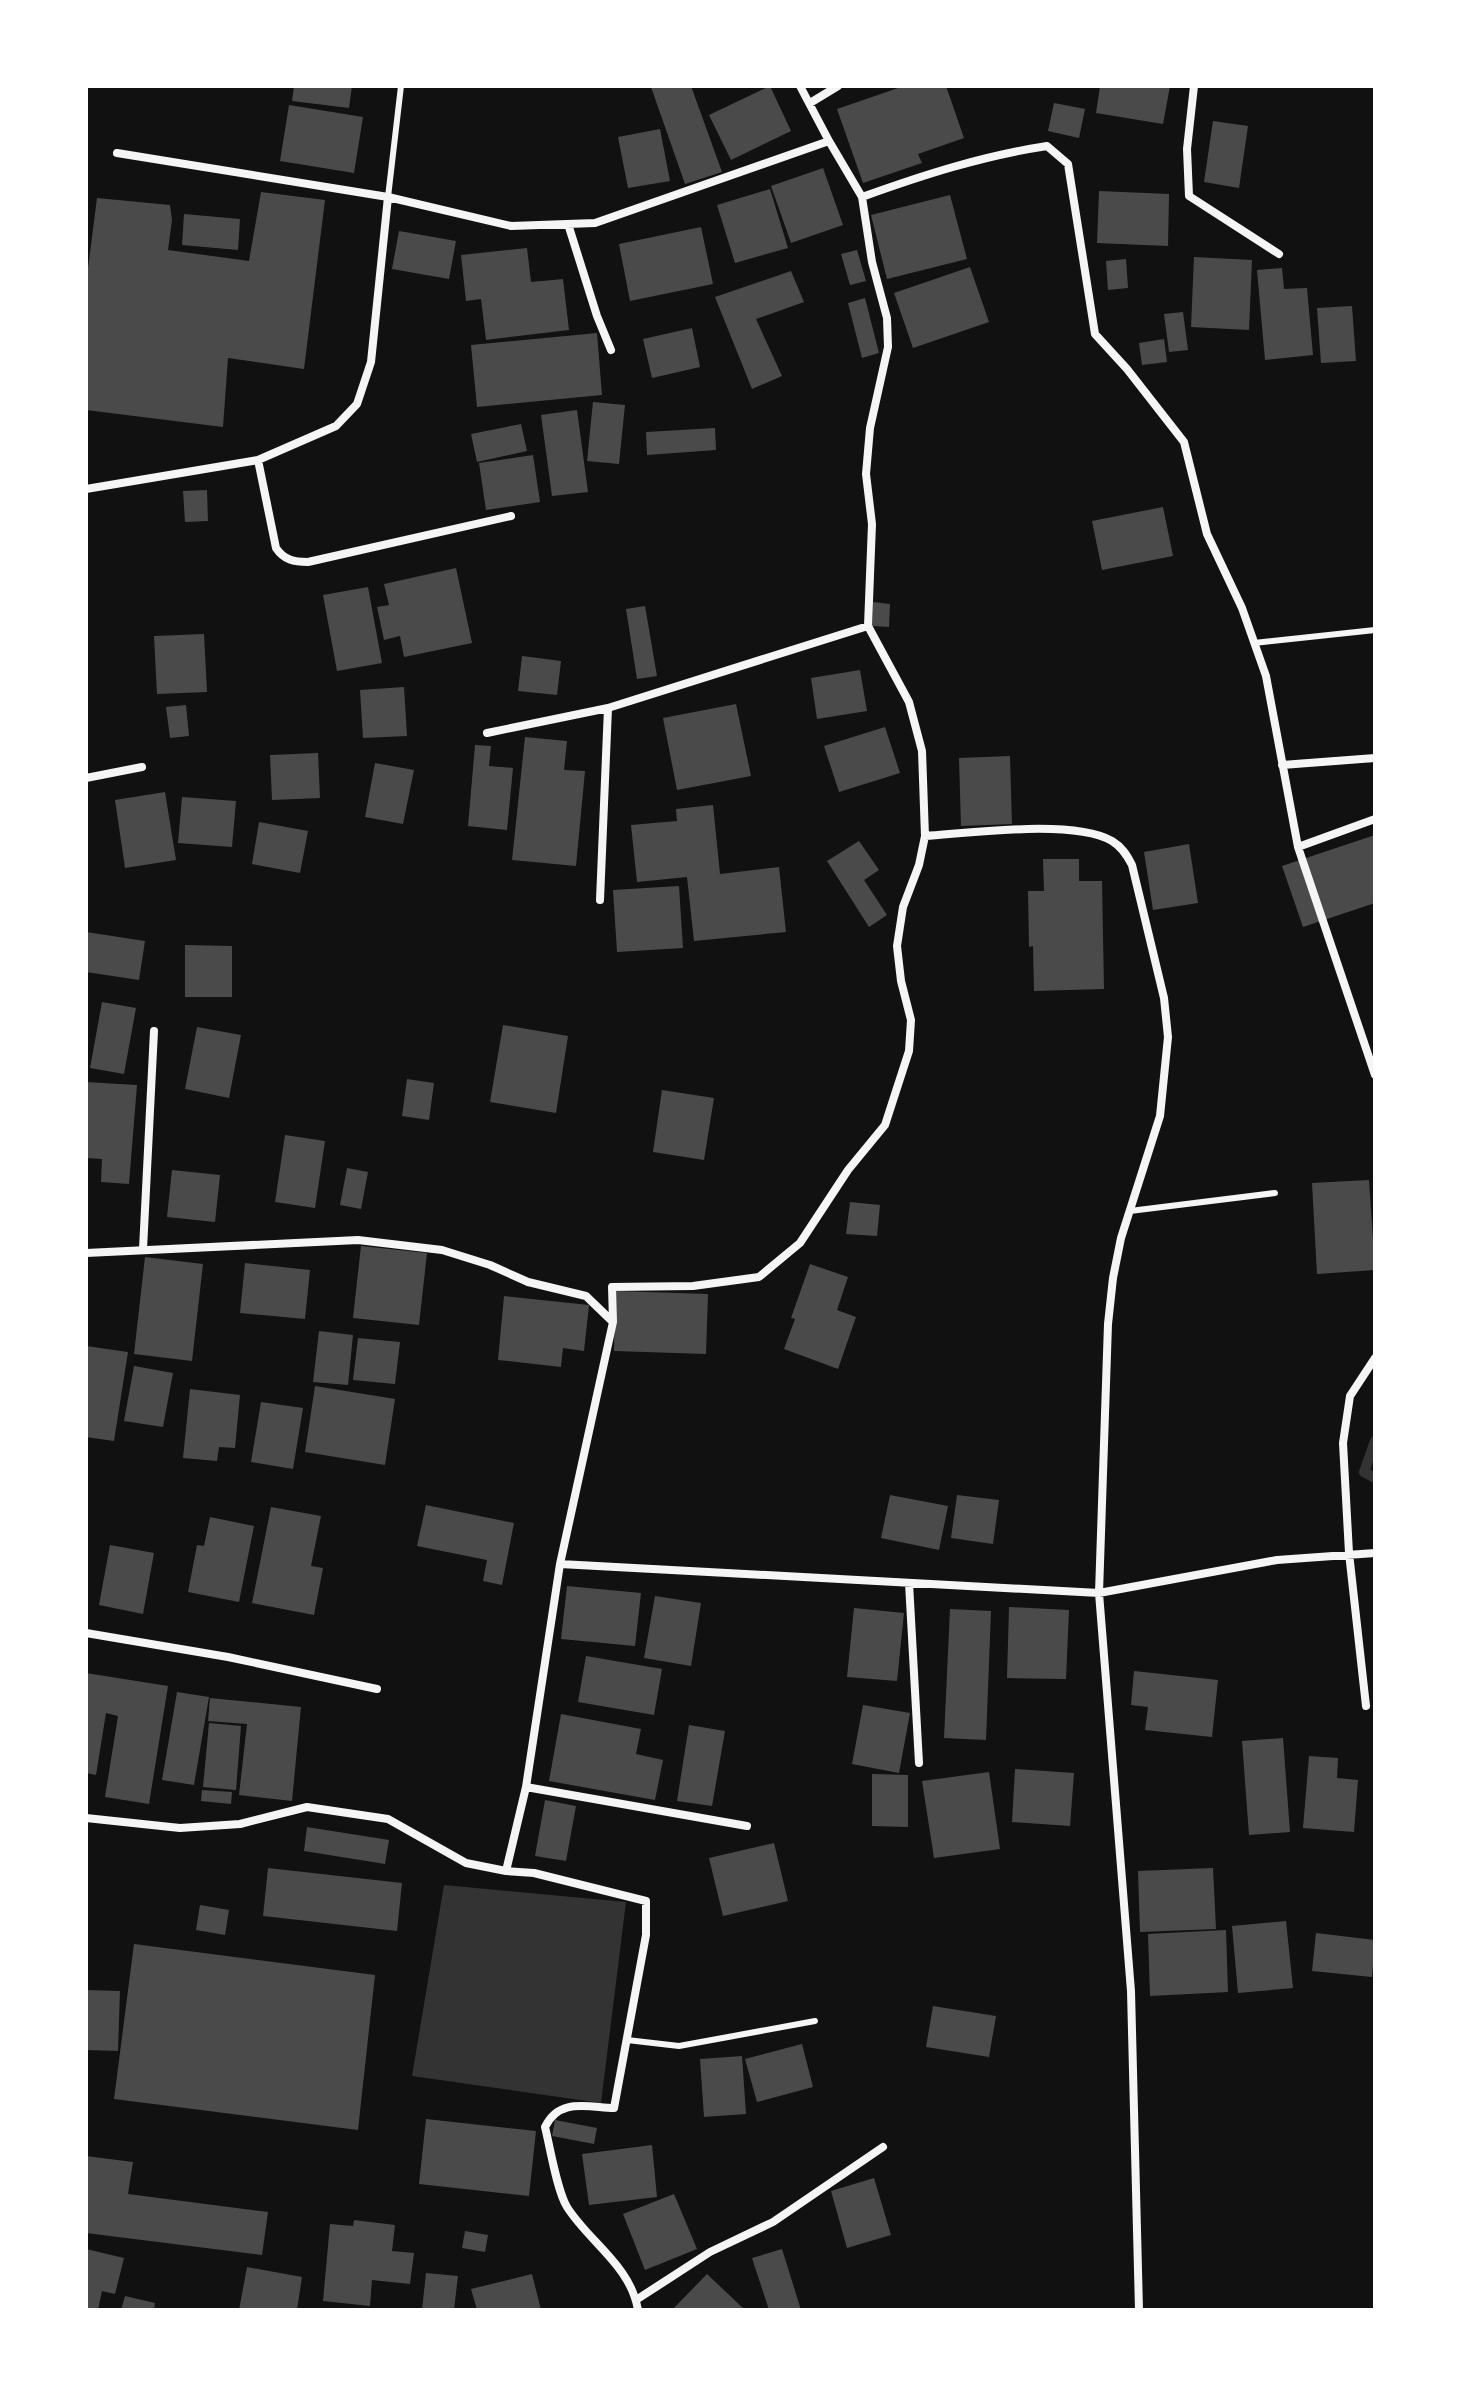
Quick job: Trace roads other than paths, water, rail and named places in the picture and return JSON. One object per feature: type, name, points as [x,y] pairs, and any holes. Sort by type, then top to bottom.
[{"type":"street","points":[[506,1871],[526,1787],[560,1564],[613,1322],[612,1287],[693,1286],[759,1277],[800,1243],[848,1170],[885,1125],[909,1051],[911,1020],[901,981],[897,946],[903,907],[919,865],[925,836],[922,751],[909,702],[868,626],[872,524],[866,474],[870,428],[888,347],[887,318],[872,262],[862,197],[800,86]]},
{"type":"street","points":[[810,103],[838,86]]},
{"type":"street","points":[[1194,86],[1187,149],[1189,196],[1279,254]]},
{"type":"street","points":[[117,153],[388,197],[511,226],[595,223],[829,141]]},
{"type":"street","points":[[862,197],[936,171],[1004,152],[1047,146],[1068,164],[1095,334],[1127,369],[1184,442],[1207,534],[1242,608],[1266,676],[1298,847],[1375,1075]]},
{"type":"street","points":[[86,489],[258,460],[336,426],[357,404],[371,362],[388,197]]},
{"type":"street","points":[[568,224],[611,350]]},
{"type":"street","points":[[258,460],[276,548],[280,555],[289,560],[308,562],[511,516]]},
{"type":"street","points":[[487,733],[608,708],[868,626]]},
{"type":"street","points":[[600,900],[608,708]]},
{"type":"street","points":[[1282,765],[1375,758]]},
{"type":"street","points":[[86,778],[142,767]]},
{"type":"street","points":[[1298,847],[1375,819]]},
{"type":"street","points":[[925,836],[1047,829],[1110,840],[1128,857],[1164,998],[1168,1037],[1160,1116],[1121,1238],[1108,1324],[1099,1593],[1131,1991],[1139,2310]]},
{"type":"street","points":[[143,1249],[154,1031]]},
{"type":"street","points":[[86,1253],[358,1240],[442,1250],[490,1265],[528,1282],[586,1296],[613,1322]]},
{"type":"street","points":[[1366,1706],[1349,1553],[1343,1443],[1345,1417],[1353,1390],[1375,1358]]},
{"type":"street","points":[[560,1564],[1099,1593],[1277,1560],[1375,1553]]},
{"type":"street","points":[[909,1583],[919,1763]]},
{"type":"street","points":[[86,1633],[228,1657],[377,1689]]},
{"type":"street","points":[[526,1787],[747,1826]]},
{"type":"street","points":[[86,1818],[180,1828],[240,1824],[307,1807],[388,1819],[466,1863],[534,1873],[646,1901],[646,1935],[614,2108],[566,2107],[551,2114],[545,2127],[566,2205],[616,2264],[636,2300],[638,2310]]},
{"type":"street","points":[[636,2300],[710,2252],[773,2222],[883,2147]]},
{"type":"lane","points":[[388,197],[401,86]]},
{"type":"lane","points":[[1254,643],[1375,630]]},
{"type":"lane","points":[[1130,1211],[1275,1193]]},
{"type":"lane","points":[[627,2040],[679,2046],[815,2021]]},
{"type":"waterway","points":[[1375,1441],[1364,1472],[1375,1478]]}]
